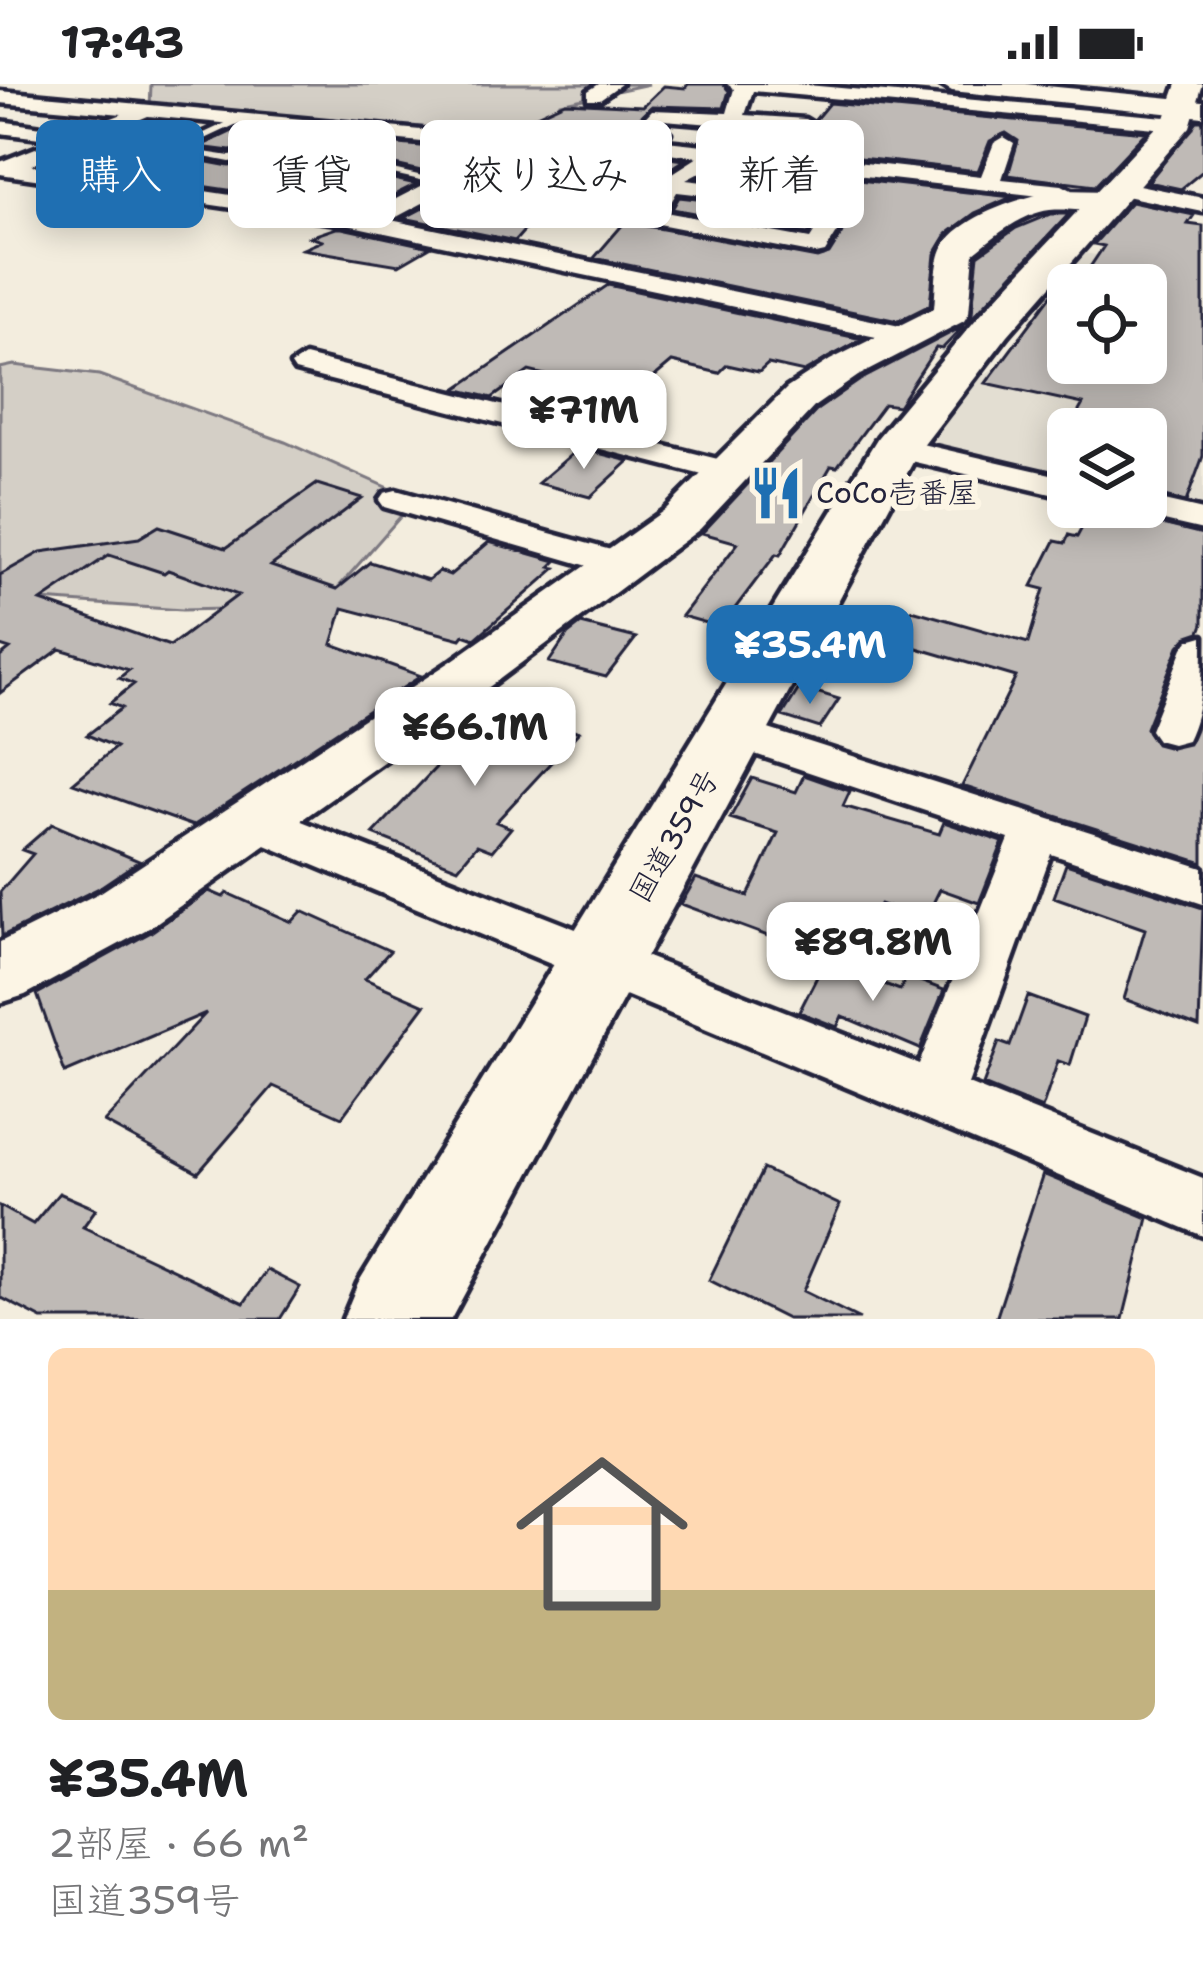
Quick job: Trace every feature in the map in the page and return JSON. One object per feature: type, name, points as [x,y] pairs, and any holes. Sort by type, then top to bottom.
[{"type":"highway","name":"国道359号","points":[[407,1315],[601,963],[896,448],[950,326],[1101,195],[1186,99]]},
{"type":"street","points":[[594,95],[612,84]]},
{"type":"street","points":[[952,84],[1186,99]]},
{"type":"street","points":[[732,119],[745,85],[974,114],[1186,99]]},
{"type":"street","points":[[1,98],[228,121]]},
{"type":"street","points":[[124,120],[142,113]]},
{"type":"street","points":[[656,120],[659,114],[747,120]]},
{"type":"street","points":[[0,127],[36,131]]},
{"type":"street","points":[[989,184],[1004,143]]},
{"type":"street","points":[[2,168],[36,155]]},
{"type":"street","points":[[672,183],[696,166]]},
{"type":"street","points":[[2,168],[113,178],[228,199]]},
{"type":"street","points":[[864,171],[1203,205]]},
{"type":"street","points":[[671,185],[736,192],[844,204],[816,247],[650,216],[671,185]]},
{"type":"street","points":[[387,228],[950,326]]},
{"type":"street","points":[[0,975],[125,910],[622,565],[682,519],[801,397],[844,368],[950,326]]},
{"type":"street","points":[[305,365],[730,472]]},
{"type":"street","points":[[896,448],[1047,483]]},
{"type":"street","points":[[396,500],[622,565]]},
{"type":"street","points":[[1167,512],[1203,520]]},
{"type":"street","points":[[1172,730],[1203,648]]},
{"type":"street","points":[[734,732],[1203,886]]},
{"type":"street","points":[[254,821],[1203,1208]]},
{"type":"street","points":[[935,1096],[1035,832]]},
{"type":"lane","points":[[228,125],[173,150],[228,159]]},
{"type":"shaded area","points":[[151,84],[649,84],[560,103],[559,120],[420,120],[420,132],[396,130],[396,120],[280,120],[150,109]]},
{"type":"shaded area","points":[[1080,252],[1131,262],[1203,254],[1203,517],[1167,508],[1167,408],[1047,408],[1047,480],[924,450],[964,387],[1004,362],[1047,300],[1047,384],[1167,384],[1167,264],[1072,264]]},
{"type":"shaded area","points":[[14,365],[99,375],[285,442],[415,500],[321,607],[182,610],[0,597],[0,368]]},
{"type":"building","points":[[688,84],[723,84],[729,91],[724,108],[652,106],[637,120],[526,120],[565,102],[643,106],[664,86],[685,88]]},
{"type":"building","points":[[829,103],[1146,132],[1095,186],[1008,175],[1018,141],[1006,133],[990,141],[978,171],[864,158],[864,120],[815,120]]},
{"type":"building","points":[[1197,121],[1203,121],[1203,171],[1181,189],[1148,182]]},
{"type":"building","points":[[228,133],[228,151],[204,145]]},
{"type":"building","points":[[396,144],[420,146],[420,171],[396,165]]},
{"type":"building","points":[[204,161],[228,166],[228,190],[204,187]]},
{"type":"building","points":[[396,179],[416,184],[396,194]]},
{"type":"building","points":[[864,180],[1012,197],[975,213],[947,234],[935,254],[930,305],[898,321],[594,258],[620,228],[658,228],[817,258],[829,254],[845,228],[864,228]]},
{"type":"building","points":[[679,197],[696,199],[696,213],[672,209]]},
{"type":"building","points":[[1131,202],[1194,215],[1188,224],[1203,226],[1203,456],[1186,502],[1167,498],[1167,408],[1081,408],[1083,404],[986,383],[1047,301],[1047,384],[1167,384],[1167,264],[1092,264],[1104,246],[1094,244]]},
{"type":"building","points":[[420,210],[420,221],[404,218]]},
{"type":"building","points":[[1050,214],[1069,214],[971,319],[978,255],[1016,228]]},
{"type":"building","points":[[342,228],[430,247],[399,265],[303,249],[322,241],[310,237]]},
{"type":"building","points":[[452,228],[526,228],[515,241]]},
{"type":"building","points":[[775,228],[812,228],[808,234]]},
{"type":"building","points":[[608,285],[862,339],[804,372],[768,364],[759,372],[727,365],[719,373],[672,362],[598,424],[562,415],[598,388],[529,371],[492,398],[456,389]]},
{"type":"building","points":[[964,326],[942,349],[936,348],[898,406],[884,404],[837,467],[831,466],[780,555],[776,554],[721,627],[682,616],[738,543],[702,533],[818,409],[860,380]]},
{"type":"building","points":[[579,448],[629,461],[590,497],[538,483]]},
{"type":"building","points":[[317,484],[362,498],[271,566],[337,589],[370,562],[428,580],[439,571],[450,575],[489,542],[556,561],[550,567],[556,568],[475,639],[343,608],[332,644],[421,676],[193,826],[73,783],[116,747],[87,735],[122,708],[110,703],[134,684],[119,678],[129,670],[60,649],[0,693],[0,657],[10,649],[0,646],[0,575],[41,552],[139,538],[159,526],[226,548]],"holes":[[[109,555],[164,573],[168,570],[238,595],[170,646],[41,601]]]},
{"type":"building","points":[[1167,525],[1203,534],[1203,624],[1200,632],[1179,646],[1146,728],[1156,744],[1171,748],[1188,744],[1203,706],[1203,863],[962,786],[1016,677],[893,641],[912,610],[1028,643],[1044,589],[1032,586],[1055,541],[1065,543],[1069,535],[1077,537],[1082,528]]},
{"type":"building","points":[[581,624],[636,638],[606,677],[549,662]]},
{"type":"building","points":[[800,687],[839,699],[820,728],[782,716]]},
{"type":"building","points":[[516,710],[579,732],[496,822],[511,828],[492,851],[477,845],[458,868],[373,834],[476,725],[495,732]]},
{"type":"building","points":[[804,775],[850,791],[843,806],[939,834],[944,822],[1003,842],[979,903],[940,889],[925,920],[880,904],[849,966],[681,904],[696,878],[748,896],[778,833],[730,818],[752,778],[796,792]]},
{"type":"building","points":[[52,824],[139,861],[99,888],[2,936],[0,892],[33,854],[22,850]]},
{"type":"building","points":[[1066,864],[1203,908],[1199,1027],[1124,999],[1145,929],[1054,897]]},
{"type":"building","points":[[209,891],[223,897],[227,893],[292,922],[302,911],[390,951],[365,979],[425,1005],[342,1117],[273,1086],[198,1173],[104,1122],[206,1013],[65,1073],[37,994],[151,932]]},
{"type":"building","points":[[825,961],[900,990],[907,976],[944,990],[920,1049],[842,1016],[837,1027],[799,1012]]},
{"type":"building","points":[[1028,996],[1085,1017],[1070,1065],[1058,1061],[1042,1109],[983,1085],[999,1042],[1010,1046]]},
{"type":"building","points":[[763,1169],[840,1205],[803,1291],[860,1319],[787,1319],[709,1280]]},
{"type":"building","points":[[1043,1174],[1148,1218],[1123,1319],[996,1319]]},
{"type":"building","points":[[59,1193],[96,1209],[83,1227],[244,1303],[267,1270],[300,1287],[280,1319],[42,1319],[0,1297],[0,1206],[33,1224]]},
{"type":"place","name":"CoCo壱番屋","points":[[776,493]]}]
